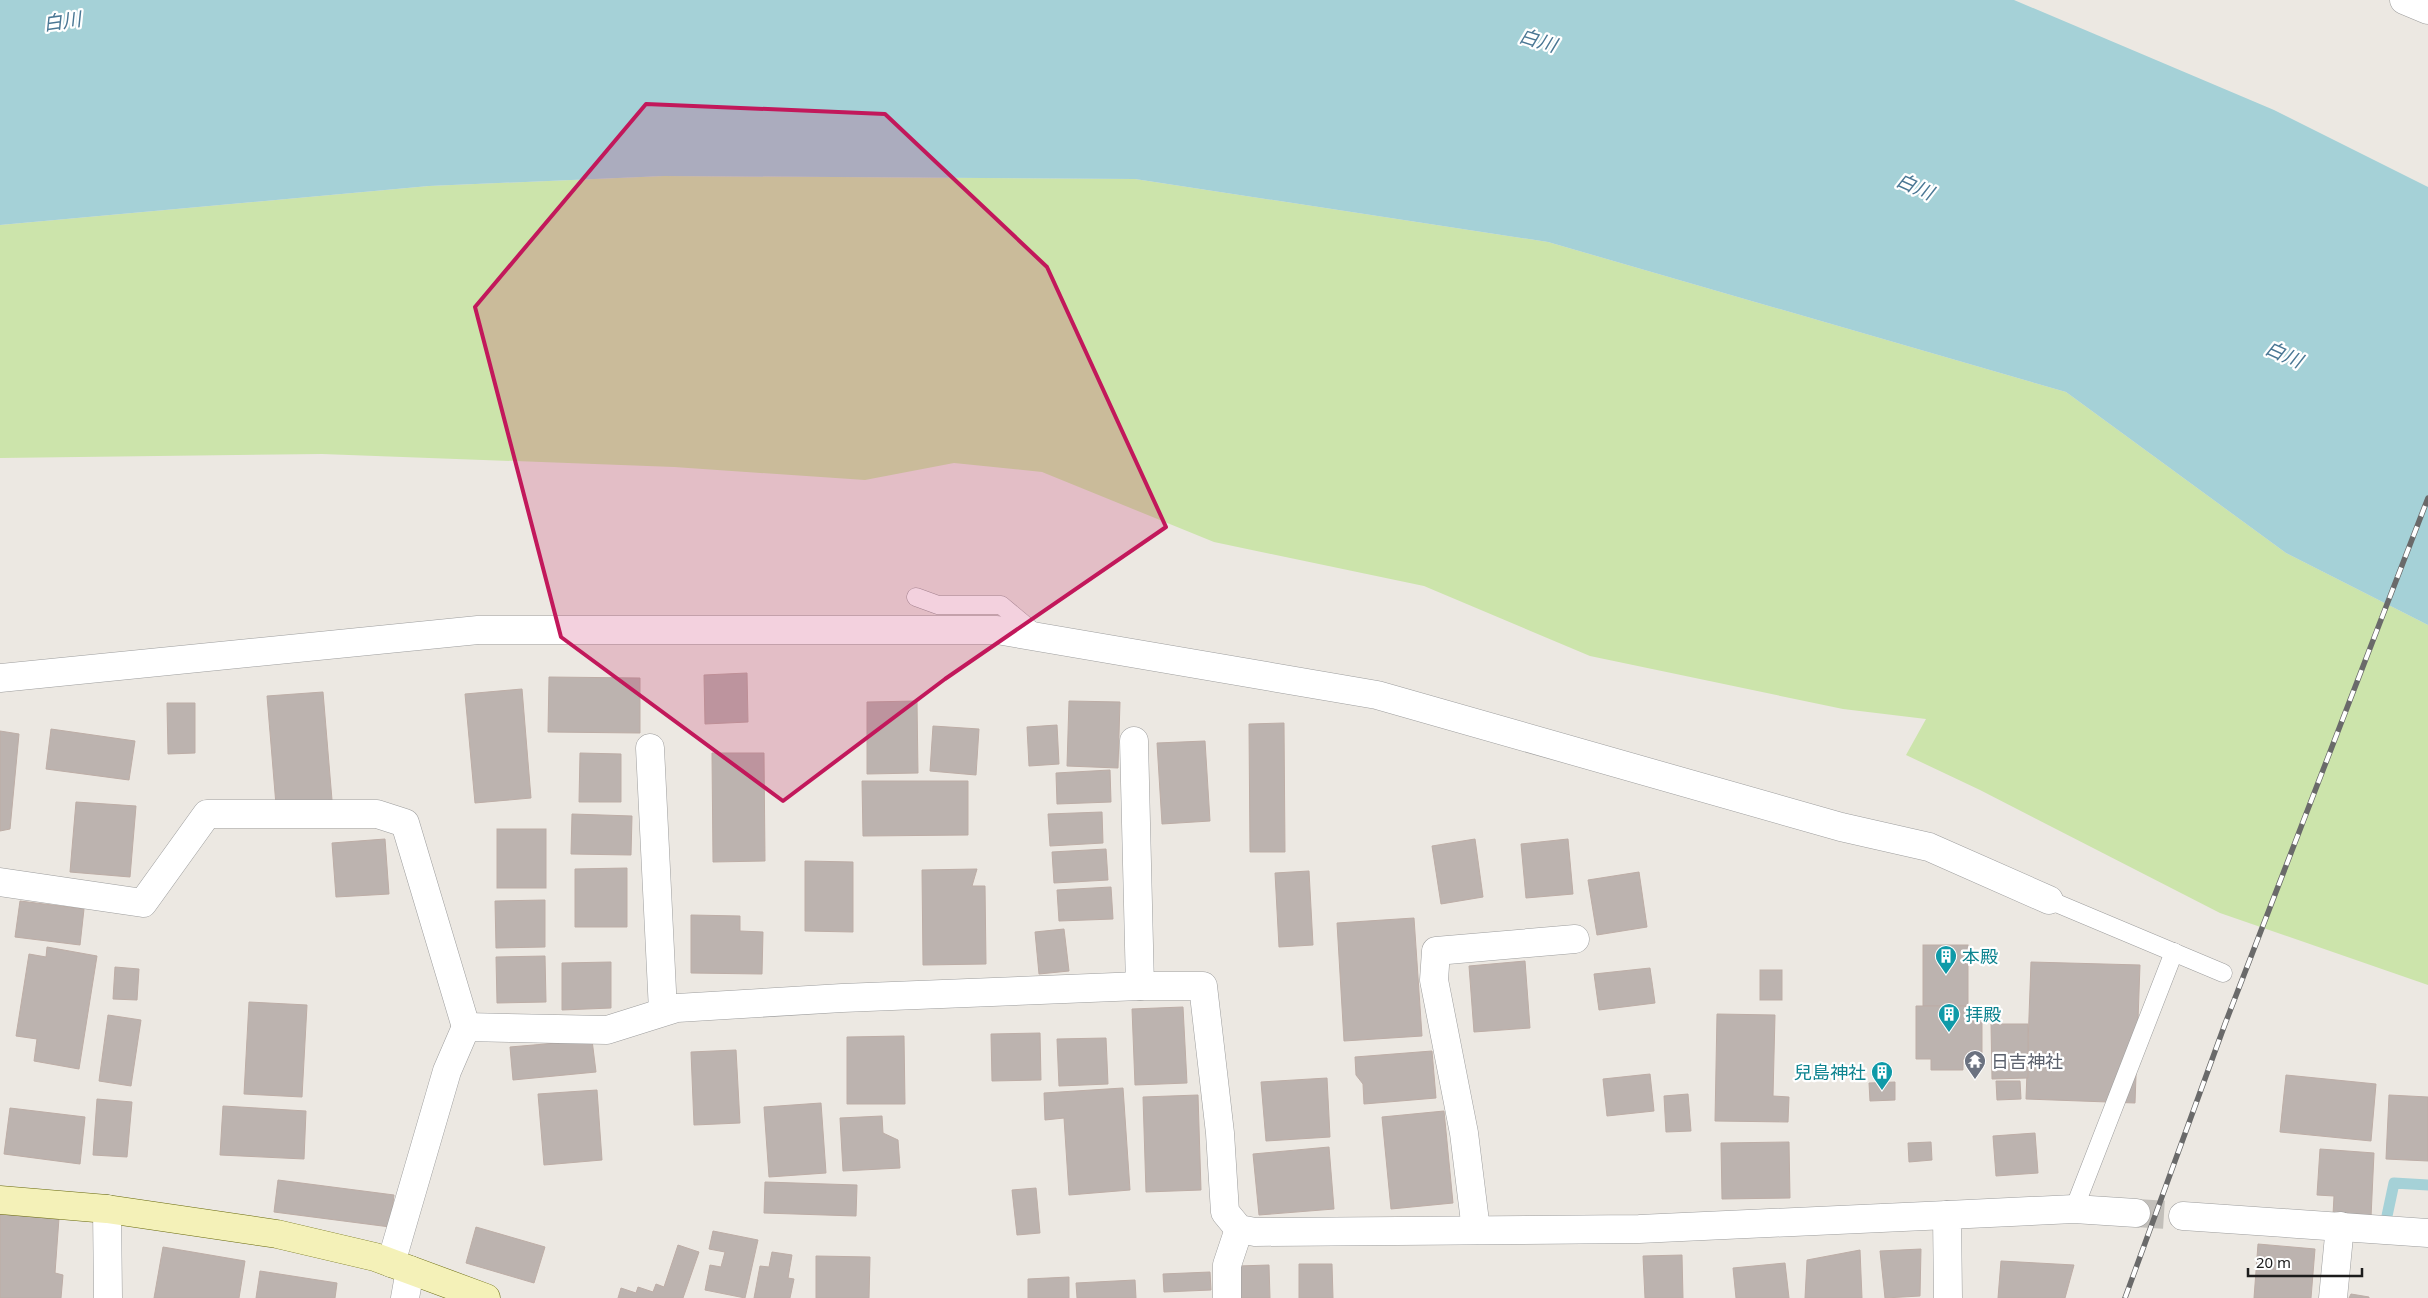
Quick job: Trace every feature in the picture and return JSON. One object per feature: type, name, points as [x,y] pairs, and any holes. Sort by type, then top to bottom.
[{"type":"street","points":[[2404,0],[2428,10]]},
{"type":"street","points":[[0,678],[478,630],[997,630],[1377,695],[1841,827],[1929,847],[2049,900]]},
{"type":"street","points":[[1134,740],[1140,986]]},
{"type":"street","points":[[650,748],[664,1011]]},
{"type":"street","points":[[0,882],[143,903],[207,814],[377,814],[405,823],[466,1026],[447,1071],[400,1267],[406,1298]]},
{"type":"street","points":[[1476,1230],[1464,1133],[1434,980],[1436,950],[1575,939]]},
{"type":"street","points":[[466,1026],[608,1030],[677,1008],[832,999],[1140,986],[1203,986],[1220,1133],[1225,1212],[1239,1228],[1255,1232],[1639,1228],[2074,1209],[2136,1213]]},
{"type":"street","points":[[0,1200],[107,1209],[277,1234],[375,1257],[486,1298]]},
{"type":"street","points":[[107,1209],[108,1298]]},
{"type":"street","points":[[1947,1215],[1948,1298]]},
{"type":"street","points":[[2183,1216],[2428,1233]]},
{"type":"street","points":[[2333,1298],[2340,1226]]},
{"type":"street","points":[[1227,1298],[1227,1265],[1239,1228]]},
{"type":"lane","points":[[916,597],[938,605],[1001,605],[1040,637]]},
{"type":"lane","points":[[2049,900],[2223,973]]},
{"type":"lane","points":[[2074,1209],[2174,952]]},
{"type":"highlighted area","points":[[646,104],[885,114],[1047,267],[1166,527],[945,679],[783,801],[561,637],[475,307]]},
{"type":"green space","points":[[664,176],[1135,179],[1548,242],[2066,392],[2286,553],[2428,625],[2428,985],[2220,913],[1980,790],[1906,755],[1926,719],[1843,709],[1590,656],[1424,586],[1214,542],[1042,472],[954,463],[865,480],[674,467],[322,454],[0,458],[0,225],[429,186]]},
{"type":"water","name":"白川","points":[[0,0],[2014,0],[2274,110],[2428,187],[2428,625],[2286,553],[2066,392],[1548,242],[1135,179],[664,176],[429,186],[0,225]]},
{"type":"building","points":[[747,673],[748,722],[705,724],[704,675]]},
{"type":"building","points":[[549,677],[640,678],[640,733],[548,732]]},
{"type":"building","points":[[522,689],[531,798],[475,803],[465,694]]},
{"type":"building","points":[[323,692],[332,800],[276,805],[267,696]]},
{"type":"building","points":[[917,701],[918,773],[867,774],[867,702]]},
{"type":"building","points":[[1069,701],[1120,702],[1118,768],[1067,766]]},
{"type":"building","points":[[167,703],[195,703],[195,753],[168,754]]},
{"type":"building","points":[[1284,723],[1285,852],[1250,852],[1249,724]]},
{"type":"building","points":[[1057,725],[1059,764],[1029,766],[1027,727]]},
{"type":"building","points":[[933,726],[979,729],[976,775],[930,771]]},
{"type":"building","points":[[51,729],[135,741],[129,780],[46,769]]},
{"type":"building","points":[[0,731],[19,734],[10,829],[0,831]]},
{"type":"building","points":[[1205,741],[1210,821],[1162,824],[1157,743]]},
{"type":"building","points":[[580,753],[621,754],[621,802],[579,802]]},
{"type":"building","points":[[712,753],[764,753],[765,861],[713,862]]},
{"type":"building","points":[[1110,770],[1111,802],[1057,804],[1056,773]]},
{"type":"building","points":[[862,781],[968,781],[968,835],[863,836]]},
{"type":"building","points":[[76,802],[136,806],[130,877],[70,872]]},
{"type":"building","points":[[1102,812],[1103,843],[1050,846],[1048,814]]},
{"type":"building","points":[[572,814],[632,816],[631,855],[571,854]]},
{"type":"building","points":[[497,829],[546,829],[546,888],[497,888]]},
{"type":"building","points":[[385,839],[389,894],[336,897],[332,843]]},
{"type":"building","points":[[1475,839],[1483,897],[1441,904],[1432,846]]},
{"type":"building","points":[[1568,839],[1573,894],[1526,898],[1521,844]]},
{"type":"building","points":[[1106,849],[1108,880],[1054,883],[1052,852]]},
{"type":"building","points":[[805,861],[853,862],[853,932],[805,931]]},
{"type":"building","points":[[627,868],[627,927],[575,927],[575,869]]},
{"type":"building","points":[[977,869],[972,886],[985,886],[986,964],[923,965],[922,870]]},
{"type":"building","points":[[1309,871],[1313,945],[1279,947],[1275,873]]},
{"type":"building","points":[[1639,872],[1647,927],[1597,935],[1588,880]]},
{"type":"building","points":[[1111,887],[1113,919],[1059,921],[1057,890]]},
{"type":"building","points":[[545,900],[545,947],[496,948],[495,901]]},
{"type":"building","points":[[20,901],[84,909],[80,945],[15,937]]},
{"type":"building","points":[[691,915],[740,916],[740,931],[763,932],[762,974],[691,973]]},
{"type":"building","points":[[1414,918],[1422,1036],[1344,1041],[1337,923]]},
{"type":"building","points":[[1064,929],[1069,971],[1039,974],[1035,932]]},
{"type":"building","name":"本殿","points":[[1923,945],[1968,945],[1968,1006],[1923,1006]]},
{"type":"building","points":[[47,947],[97,956],[79,1069],[34,1061],[37,1039],[16,1036],[29,954],[46,957]]},
{"type":"building","points":[[545,956],[546,1002],[497,1003],[496,957]]},
{"type":"building","points":[[1525,961],[1530,1028],[1474,1032],[1469,966]]},
{"type":"building","points":[[611,962],[611,1008],[562,1010],[562,963]]},
{"type":"building","points":[[2031,962],[2140,965],[2135,1103],[2026,1099]]},
{"type":"building","points":[[115,967],[139,969],[137,1000],[113,999]]},
{"type":"building","points":[[1650,968],[1655,1003],[1599,1010],[1594,974]]},
{"type":"building","points":[[1760,970],[1782,970],[1782,1000],[1760,1000]]},
{"type":"building","points":[[249,1002],[307,1005],[302,1097],[244,1094]]},
{"type":"building","name":"拝殿","points":[[1916,1006],[1982,1006],[1982,1059],[1963,1059],[1963,1070],[1931,1070],[1931,1059],[1916,1059]]},
{"type":"building","points":[[1183,1007],[1187,1083],[1135,1085],[1132,1009]]},
{"type":"building","points":[[1717,1014],[1775,1015],[1773,1096],[1789,1097],[1788,1122],[1715,1121]]},
{"type":"building","points":[[108,1015],[141,1020],[131,1086],[99,1081]]},
{"type":"building","points":[[1991,1024],[2028,1024],[2028,1078],[1992,1079]]},
{"type":"building","points":[[1040,1033],[1041,1080],[992,1081],[991,1034]]},
{"type":"building","points":[[904,1036],[905,1104],[847,1104],[847,1037]]},
{"type":"building","points":[[1106,1038],[1108,1084],[1059,1086],[1057,1039]]},
{"type":"building","points":[[592,1040],[596,1072],[513,1080],[510,1047]]},
{"type":"building","points":[[736,1050],[740,1123],[694,1125],[691,1052]]},
{"type":"building","points":[[1432,1051],[1436,1098],[1364,1104],[1363,1084],[1356,1075],[1355,1057]]},
{"type":"building","points":[[1650,1074],[1654,1111],[1607,1116],[1603,1079]]},
{"type":"building","points":[[2286,1075],[2376,1084],[2371,1141],[2280,1132]]},
{"type":"building","points":[[1327,1078],[1330,1137],[1266,1141],[1261,1082]]},
{"type":"building","points":[[1996,1081],[2020,1081],[2021,1099],[1997,1100]]},
{"type":"building","name":"兒島神社","points":[[1895,1082],[1895,1100],[1870,1101],[1869,1083]]},
{"type":"building","points":[[1123,1088],[1130,1190],[1069,1195],[1064,1118],[1045,1120],[1044,1093]]},
{"type":"building","points":[[597,1090],[602,1160],[544,1165],[538,1094]]},
{"type":"building","points":[[1688,1094],[1691,1131],[1666,1132],[1664,1096]]},
{"type":"building","points":[[1198,1095],[1201,1190],[1146,1192],[1143,1097]]},
{"type":"building","points":[[2389,1095],[2428,1097],[2428,1161],[2386,1159]]},
{"type":"building","points":[[97,1099],[132,1102],[127,1157],[93,1155]]},
{"type":"building","points":[[821,1103],[826,1173],[769,1177],[764,1107]]},
{"type":"building","points":[[223,1106],[306,1111],[304,1159],[220,1155]]},
{"type":"building","points":[[10,1108],[85,1117],[80,1164],[4,1154]]},
{"type":"building","points":[[1444,1111],[1453,1203],[1391,1209],[1382,1117]]},
{"type":"building","points":[[882,1116],[883,1133],[898,1140],[900,1168],[843,1171],[840,1118]]},
{"type":"building","points":[[2035,1133],[2038,1173],[1996,1176],[1993,1136]]},
{"type":"building","points":[[1789,1142],[1790,1198],[1722,1199],[1721,1143]]},
{"type":"building","points":[[1931,1142],[1932,1160],[1909,1162],[1908,1143]]},
{"type":"building","points":[[1329,1147],[1334,1209],[1259,1215],[1253,1154]]},
{"type":"building","points":[[2320,1149],[2374,1153],[2371,1217],[2333,1215],[2334,1196],[2317,1195]]},
{"type":"building","points":[[278,1180],[394,1195],[390,1227],[274,1212]]},
{"type":"building","points":[[765,1182],[857,1185],[856,1216],[764,1213]]},
{"type":"building","points":[[1036,1188],[1040,1233],[1017,1235],[1012,1190]]},
{"type":"building","points":[[0,1214],[59,1218],[55,1273],[63,1275],[61,1298],[0,1298]]},
{"type":"building","points":[[476,1227],[545,1247],[534,1283],[466,1263]]},
{"type":"building","points":[[713,1231],[758,1240],[745,1298],[705,1290],[710,1265],[721,1267],[725,1252],[709,1249]]},
{"type":"building","points":[[2258,1244],[2315,1249],[2311,1298],[2254,1298]]},
{"type":"building","points":[[678,1245],[699,1252],[683,1298],[618,1298],[621,1288],[636,1293],[638,1287],[653,1292],[656,1284],[664,1287]]},
{"type":"building","points":[[163,1247],[245,1261],[239,1298],[154,1298]]},
{"type":"building","points":[[1921,1249],[1920,1296],[1885,1298],[1880,1251]]},
{"type":"building","points":[[1860,1250],[1862,1298],[1805,1298],[1807,1260]]},
{"type":"building","points":[[772,1252],[792,1255],[788,1278],[794,1279],[790,1298],[754,1298],[760,1266],[769,1267]]},
{"type":"building","points":[[1682,1255],[1683,1298],[1645,1298],[1643,1256]]},
{"type":"building","points":[[816,1256],[870,1257],[869,1298],[816,1298]]},
{"type":"building","points":[[2001,1261],[2074,1265],[2065,1298],[1998,1298]]},
{"type":"building","points":[[1785,1263],[1789,1298],[1736,1298],[1733,1268]]},
{"type":"building","points":[[1299,1264],[1332,1264],[1333,1298],[1299,1298]]},
{"type":"building","points":[[1269,1265],[1270,1298],[1239,1298],[1238,1266]]},
{"type":"building","points":[[260,1271],[337,1283],[335,1298],[256,1298]]},
{"type":"building","points":[[1210,1272],[1211,1290],[1164,1292],[1163,1274]]},
{"type":"building","points":[[1069,1277],[1069,1298],[1028,1298],[1028,1279]]},
{"type":"building","points":[[1135,1280],[1136,1298],[1077,1298],[1076,1283]]},
{"type":"building","points":[[2351,1294],[2369,1297],[2369,1298],[2349,1298]]},
{"type":"waterway","points":[[2384,1230],[2394,1183],[2428,1185]]},
{"type":"tunnel","points":[[2136,1213],[2183,1216]]},
{"type":"railway","points":[[2125,1298],[2225,1024],[2428,498]]},
{"type":"place","name":"本殿","points":[[1946,975]]},
{"type":"place","name":"拝殿","points":[[1949,1033]]},
{"type":"place","name":"日吉神社","points":[[1975,1080]]},
{"type":"place","name":"兒島神社","points":[[1882,1091]]}]
